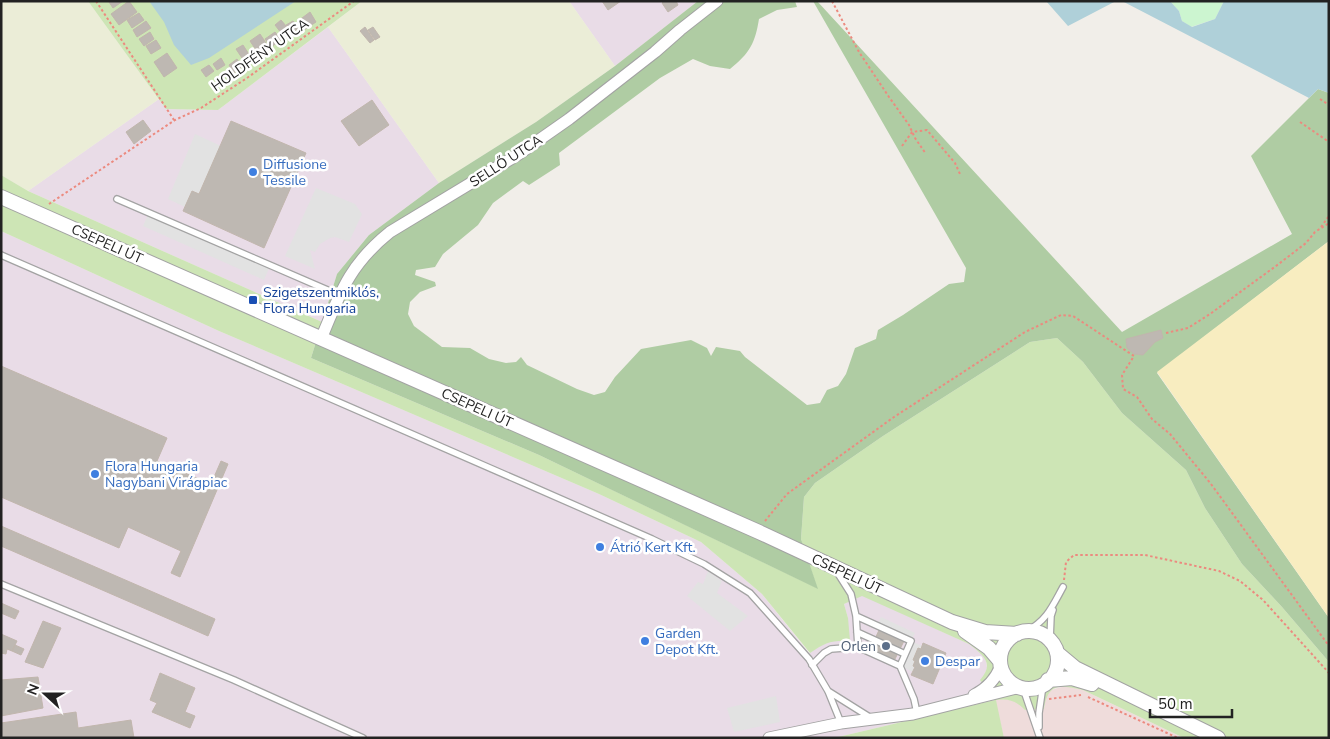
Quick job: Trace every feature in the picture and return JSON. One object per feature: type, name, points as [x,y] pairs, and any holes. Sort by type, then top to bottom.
[{"type":"street","name":"SELLŐ UTCA","points":[[321,339],[347,279],[362,257],[374,244],[390,232],[519,154],[569,119],[656,52],[717,1]]},
{"type":"street","name":"CSEPELI ÚT","points":[[1,197],[759,532],[952,622],[986,632],[1022,632]]},
{"type":"street","name":"CSEPELI ÚT","points":[[952,622],[983,643],[1001,663]]},
{"type":"street","points":[[938,708],[982,691],[994,680],[1001,663],[1004,645],[1022,632],[1039,633],[1050,640],[1057,653],[1075,668],[1218,738]]},
{"type":"street","points":[[1046,682],[1055,671],[1057,653]]},
{"type":"street","points":[[1001,663],[1006,676],[1022,687]]},
{"type":"street","points":[[769,738],[841,724],[917,713],[1022,687],[1033,688],[1046,682],[1072,678],[1136,698]]},
{"type":"lane","points":[[117,199],[339,295]]},
{"type":"lane","points":[[1,255],[652,539],[704,564],[750,593],[812,665],[828,691],[841,724]]},
{"type":"lane","points":[[835,568],[851,594],[856,616],[858,647]]},
{"type":"lane","points":[[1,584],[234,680],[363,738]]},
{"type":"lane","points":[[1022,632],[1038,625],[1048,615],[1063,587]]},
{"type":"lane","points":[[1050,640],[1051,616],[1063,587]]},
{"type":"lane","points":[[856,616],[911,641],[900,666]]},
{"type":"lane","points":[[857,632],[905,654]]},
{"type":"lane","points":[[812,665],[831,649],[858,647],[900,666],[914,699],[917,713]]},
{"type":"lane","points":[[1040,737],[1040,702],[1046,682]]},
{"type":"lane","points":[[1022,687],[1040,737]]},
{"type":"lane","points":[[828,691],[874,720]]},
{"type":"path","points":[[96,1],[174,120]]},
{"type":"path","name":"HOLDFÉNY UTCA","points":[[36,212],[174,120],[201,108],[247,78],[354,1]]},
{"type":"path","points":[[832,1],[859,52],[909,124],[926,154]]},
{"type":"path","points":[[1320,99],[1329,105]]},
{"type":"path","points":[[1300,122],[1329,142]]},
{"type":"path","points":[[902,146],[912,132],[923,129],[930,132],[954,163],[960,174]]},
{"type":"path","points":[[1319,229],[1329,216]]},
{"type":"path","points":[[1166,333],[1194,325],[1276,266],[1329,222]]},
{"type":"path","points":[[759,532],[768,517],[787,494],[894,417],[1025,332],[1061,315],[1073,316],[1134,356],[1122,375],[1123,389],[1137,397],[1152,419],[1170,434],[1211,484],[1329,646]]},
{"type":"path","points":[[1063,587],[1066,562],[1074,555],[1145,555],[1219,571],[1240,581],[1263,600],[1329,674]]},
{"type":"path","points":[[1040,702],[1051,698],[1082,695],[1178,738]]},
{"type":"shaded area","points":[[569,1],[698,1],[615,66]]},
{"type":"shaded area","points":[[328,27],[439,183],[369,235],[337,274],[322,322],[28,191],[159,99],[166,109],[218,110]]},
{"type":"shaded area","points":[[195,134],[221,146],[199,194],[192,191],[185,207],[168,199]]},
{"type":"shaded area","points":[[316,188],[355,204],[362,214],[349,242],[335,237],[330,238],[320,244],[315,252],[310,250],[315,269],[285,256]]},
{"type":"shaded area","points":[[149,212],[270,266],[264,280],[143,226]]},
{"type":"shaded area","points":[[1,231],[219,331],[599,494],[701,542],[762,594],[809,653],[825,643],[836,640],[848,618],[844,604],[862,595],[969,644],[982,653],[986,661],[987,668],[984,676],[995,700],[834,738],[1,738]]},
{"type":"shaded area","points":[[708,571],[722,581],[717,593],[748,616],[730,631],[687,596],[698,582],[703,584]]},
{"type":"shaded area","points":[[881,617],[915,633],[911,641],[922,646],[921,649],[918,648],[913,672],[900,666],[910,641],[877,625]]},
{"type":"shaded area","points":[[1065,686],[1083,690],[1184,738],[1004,738],[995,700],[1006,699],[1044,709],[1046,695],[1051,690]]},
{"type":"shaded area","points":[[776,696],[780,722],[734,732],[727,708]]},
{"type":"green space","points":[[1,1],[88,1],[159,99],[28,191],[1,175]]},
{"type":"green space","points":[[88,1],[362,1],[218,110],[166,109]]},
{"type":"green space","points":[[362,1],[569,1],[615,66],[536,122],[439,183],[328,27]]},
{"type":"green space","points":[[698,1],[795,1],[797,7],[777,10],[759,19],[756,35],[750,47],[730,69],[710,66],[693,59],[660,78],[559,153],[560,165],[529,185],[523,181],[493,203],[478,225],[443,254],[435,267],[416,270],[415,275],[435,282],[436,286],[420,292],[410,302],[408,314],[414,326],[442,347],[470,348],[489,359],[506,363],[516,362],[521,357],[527,365],[594,395],[605,392],[615,377],[641,349],[691,340],[707,348],[711,356],[716,347],[740,351],[745,357],[807,405],[820,403],[827,390],[838,386],[846,374],[855,348],[876,339],[878,330],[949,284],[964,282],[966,268],[813,1],[817,1],[1122,332],[1292,234],[1251,156],[1318,89],[1329,93],[1329,241],[1157,373],[1329,618],[1329,662],[1242,564],[1205,508],[1186,470],[1122,413],[1083,362],[1057,338],[1030,342],[883,436],[815,483],[804,497],[801,539],[818,589],[539,455],[311,358],[337,274],[369,235],[439,183],[536,122],[615,66]]},
{"type":"green space","points":[[1170,1],[1224,1],[1215,19],[1191,27],[1182,21],[1179,11]]},
{"type":"green space","points":[[1,175],[28,191],[322,322],[311,358],[539,455],[817,588],[801,539],[804,497],[815,483],[883,436],[1030,342],[1057,338],[1083,362],[1122,413],[1186,470],[1205,508],[1242,564],[1329,662],[1329,738],[1184,738],[1083,690],[1062,687],[1052,690],[1046,700],[1044,709],[1025,710],[1019,704],[1012,701],[1005,699],[996,700],[1004,738],[834,738],[995,700],[980,680],[987,669],[983,656],[969,644],[862,596],[844,604],[848,618],[850,641],[828,643],[810,653],[762,594],[701,542],[599,494],[219,331],[1,231]]},
{"type":"sand","points":[[1329,241],[1329,618],[1157,372]]},
{"type":"water","points":[[149,1],[296,1],[209,58],[191,65],[174,45],[164,22]]},
{"type":"water","points":[[1046,1],[1116,1],[1068,26]]},
{"type":"water","points":[[1122,1],[1170,1],[1179,11],[1182,21],[1192,27],[1215,19],[1224,1],[1329,1],[1329,93],[1318,89],[1309,98]]},
{"type":"building","points":[[110,1],[123,1],[113,8]]},
{"type":"building","points":[[129,1],[137,12],[119,25],[111,14]]},
{"type":"building","points":[[602,1],[621,1],[608,10]]},
{"type":"building","points":[[664,1],[676,1],[678,5],[668,12],[662,3]]},
{"type":"building","points":[[310,12],[316,22],[304,30],[298,21]]},
{"type":"building","points":[[139,13],[144,20],[132,28],[127,20]]},
{"type":"building","points":[[281,20],[292,33],[285,38],[275,25]]},
{"type":"building","points":[[146,21],[151,28],[137,37],[133,30]]},
{"type":"building","points":[[293,21],[299,28],[292,33],[286,25]]},
{"type":"building","points":[[365,27],[374,40],[370,43],[360,31]]},
{"type":"building","points":[[373,27],[380,37],[375,40],[368,30]]},
{"type":"building","points":[[150,32],[154,39],[144,46],[139,39]]},
{"type":"building","points":[[275,32],[281,40],[271,47],[265,39]]},
{"type":"building","points":[[260,34],[268,46],[258,53],[250,41]]},
{"type":"building","points":[[156,40],[161,48],[151,54],[146,46]]},
{"type":"building","points":[[243,45],[252,59],[248,61],[245,56],[242,58],[236,49]]},
{"type":"building","points":[[167,53],[177,68],[164,77],[154,62]]},
{"type":"building","points":[[221,58],[225,65],[217,70],[213,64]]},
{"type":"building","points":[[237,59],[242,67],[234,73],[229,65]]},
{"type":"building","points":[[209,65],[214,71],[206,77],[201,70]]},
{"type":"building","points":[[372,100],[389,125],[359,146],[341,121]]},
{"type":"building","points":[[143,120],[151,131],[134,144],[126,132]]},
{"type":"building","name":"Diffusione Tessile","points":[[231,121],[306,153],[264,248],[183,211],[192,191],[199,194]]},
{"type":"building","points":[[1161,330],[1163,338],[1155,342],[1143,355],[1134,354],[1127,348],[1126,339]]},
{"type":"building","name":"Flora Hungaria Nagybani Virágpiac","points":[[1,366],[167,438],[157,461],[211,484],[221,461],[228,464],[180,577],[171,573],[181,551],[128,527],[119,548],[1,497]]},
{"type":"building","points":[[1,526],[215,619],[208,636],[1,546]]},
{"type":"building","points":[[1,603],[19,611],[15,619],[1,613]]},
{"type":"building","points":[[43,621],[61,628],[43,668],[25,662]]},
{"type":"building","name":"Orlen","points":[[880,628],[905,639],[892,665],[868,654]]},
{"type":"building","points":[[1,634],[17,641],[12,651],[7,649],[6,654],[1,653]]},
{"type":"building","points":[[923,643],[946,653],[933,684],[911,675],[915,667],[913,666],[915,661],[913,660],[918,648],[921,649]]},
{"type":"building","points":[[15,645],[24,649],[21,655],[12,651]]},
{"type":"building","points":[[160,673],[195,688],[185,712],[195,716],[190,728],[152,712],[157,703],[150,700]]},
{"type":"building","points":[[38,677],[43,708],[1,716],[1,680]]},
{"type":"building","points":[[76,712],[78,728],[131,720],[134,738],[1,738],[1,723]]},
{"type":"place","name":"Diffusione Tessile","points":[[253,172]]},
{"type":"place","name":"Szigetszentmiklós, Flora Hungaria","points":[[253,300]]},
{"type":"place","name":"Flora Hungaria Nagybani Virágpiac","points":[[95,474]]},
{"type":"place","name":"Átrió Kert Kft.","points":[[600,547]]},
{"type":"place","name":"Garden Depot Kft.","points":[[645,641]]},
{"type":"place","name":"Orlen","points":[[886,646]]},
{"type":"place","name":"Despar","points":[[925,661]]}]
